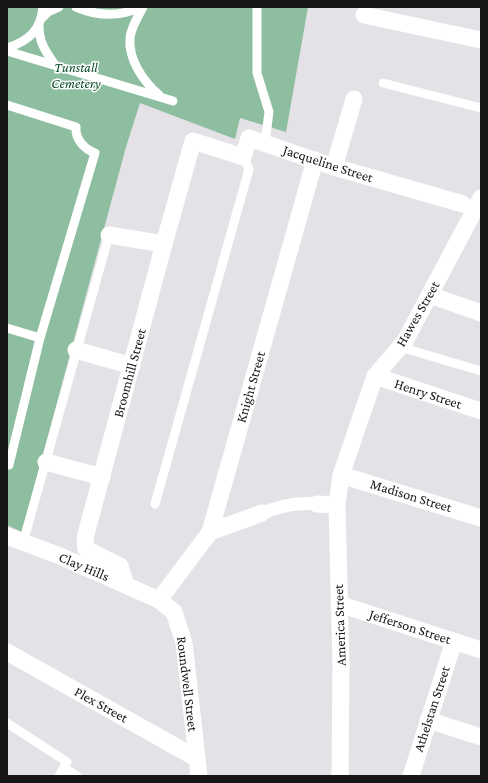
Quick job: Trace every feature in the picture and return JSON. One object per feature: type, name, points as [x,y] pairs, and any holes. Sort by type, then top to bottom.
[{"type":"street","points":[[364,15],[387,13],[481,40]]},
{"type":"street","points":[[334,167],[354,99]]},
{"type":"street","name":"Jacqueline Street","points":[[243,157],[249,138],[334,167],[473,204]]},
{"type":"street","name":"Broomhill Street","points":[[126,586],[120,566],[86,549],[85,538],[164,244],[194,141],[243,157]]},
{"type":"street","name":"Knight Street","points":[[159,600],[210,532],[315,160]]},
{"type":"street","name":"Hawes Street","points":[[341,474],[375,376],[404,341],[430,295],[473,204]]},
{"type":"street","points":[[109,235],[164,244]]},
{"type":"street","points":[[430,295],[481,313]]},
{"type":"street","points":[[76,350],[132,366]]},
{"type":"street","name":"Henry Street","points":[[375,376],[481,411]]},
{"type":"street","points":[[46,462],[102,477]]},
{"type":"street","name":"America Street","points":[[340,776],[341,666],[337,505],[341,474]]},
{"type":"street","name":"Madison Street","points":[[341,474],[481,518]]},
{"type":"street","points":[[210,532],[262,512],[285,505],[309,503],[337,505]]},
{"type":"street","name":"Clay Hills","points":[[7,536],[60,556],[159,600]]},
{"type":"street","name":"Roundwell Street","points":[[159,600],[174,612],[184,643],[198,776]]},
{"type":"street","name":"Jefferson Street","points":[[339,604],[481,650]]},
{"type":"street","name":"Athelstan Street","points":[[411,776],[454,641]]},
{"type":"street","name":"Plex Street","points":[[7,652],[196,758]]},
{"type":"street","points":[[428,720],[481,737]]},
{"type":"lane","points":[[43,7],[38,37],[56,65]]},
{"type":"lane","points":[[7,50],[34,33],[48,12],[59,7]]},
{"type":"lane","points":[[76,7],[96,14],[121,14],[142,7]]},
{"type":"lane","points":[[142,7],[133,25],[130,39],[132,55],[140,73],[149,86],[162,98]]},
{"type":"lane","points":[[257,7],[257,73],[269,112],[265,143]]},
{"type":"lane","points":[[7,50],[173,101]]},
{"type":"lane","points":[[383,83],[481,108]]},
{"type":"lane","points":[[7,105],[76,126],[78,138],[83,146],[95,153],[40,338],[9,465],[7,465]]},
{"type":"lane","points":[[155,504],[249,169],[243,157]]},
{"type":"lane","points":[[26,532],[109,235]]},
{"type":"lane","points":[[7,328],[40,338]]},
{"type":"lane","points":[[400,347],[481,371]]},
{"type":"lane","points":[[7,723],[67,762],[59,776]]},
{"type":"lane","points":[[64,768],[77,776]]},
{"type":"green space","name":"Tunstall Cemetery","points":[[7,7],[308,7],[286,132],[240,118],[235,139],[140,103],[126,147],[22,532],[7,525]]}]
